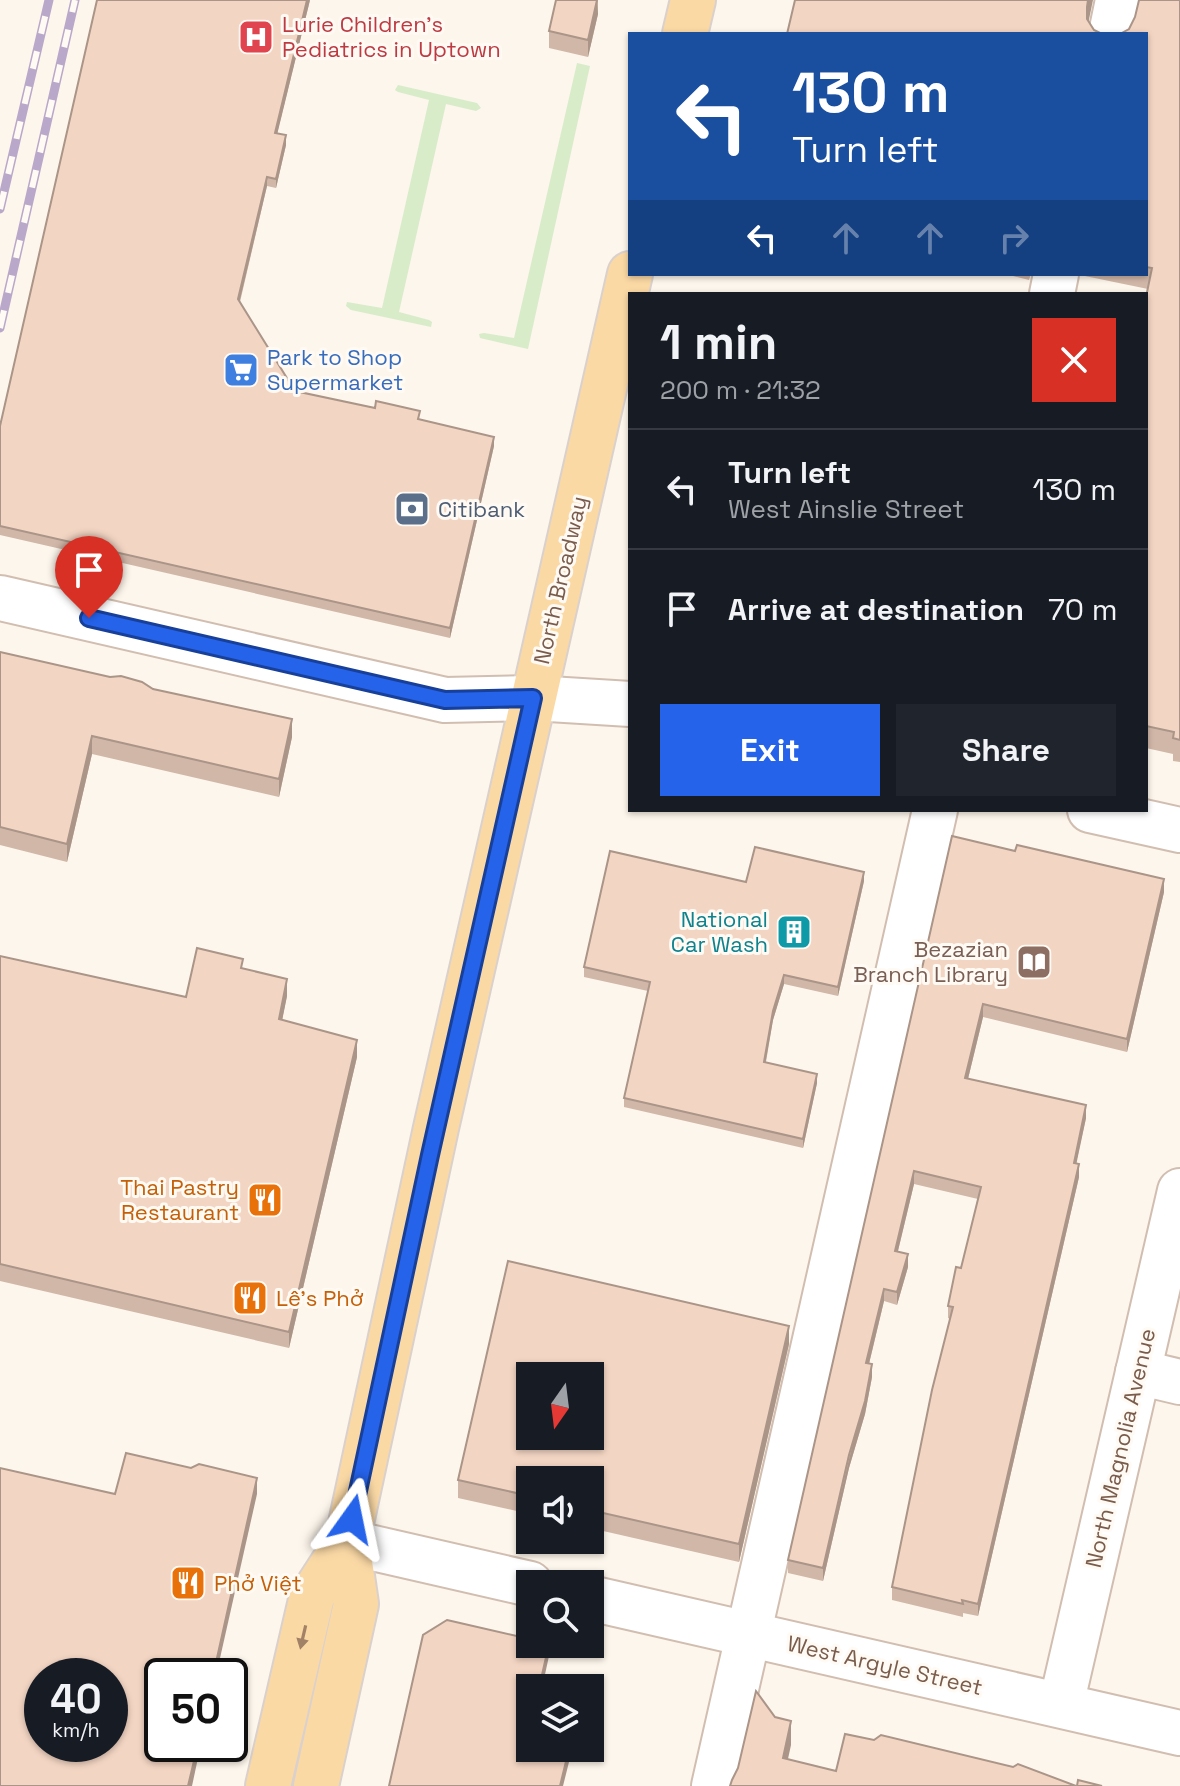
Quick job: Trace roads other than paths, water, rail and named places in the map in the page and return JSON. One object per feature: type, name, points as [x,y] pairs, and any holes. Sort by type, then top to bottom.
[{"type":"main road","points":[[685,32],[693,0]]},
{"type":"main road","name":"North Broadway","points":[[316,1786],[356,1604],[347,1542],[430,1155],[630,276]]},
{"type":"main road","name":"North Broadway","points":[[268,1786],[312,1596],[347,1542]]},
{"type":"street","points":[[1111,32],[1118,0]]},
{"type":"street","points":[[0,598],[445,700],[533,698],[628,704]]},
{"type":"street","points":[[714,1786],[935,812]]},
{"type":"street","points":[[1099,812],[1180,830]]},
{"type":"street","name":"North Magnolia Avenue","points":[[1061,1705],[1180,1191]]},
{"type":"street","points":[[1138,1372],[1180,1382]]},
{"type":"street","points":[[347,1542],[516,1581]]},
{"type":"street","name":"West Argyle Street","points":[[604,1601],[1180,1733]]},
{"type":"railway","points":[[0,209],[49,0]]},
{"type":"railway","points":[[0,328],[75,0]]},
{"type":"place","name":"Lurie Children's Pediatrics in Uptown","points":[[256,37]]},
{"type":"place","name":"Park to Shop Supermarket","points":[[241,370]]},
{"type":"place","name":"Citibank","points":[[412,509]]},
{"type":"place","name":"National Car Wash","points":[[794,932]]},
{"type":"place","name":"Bezazian Branch Library","points":[[1034,962]]},
{"type":"place","name":"Thai Pastry Restaurant","points":[[265,1200]]},
{"type":"place","name":"Lê’s Phở","points":[[250,1298]]},
{"type":"place","name":"Phở Việt","points":[[188,1583]]}]
